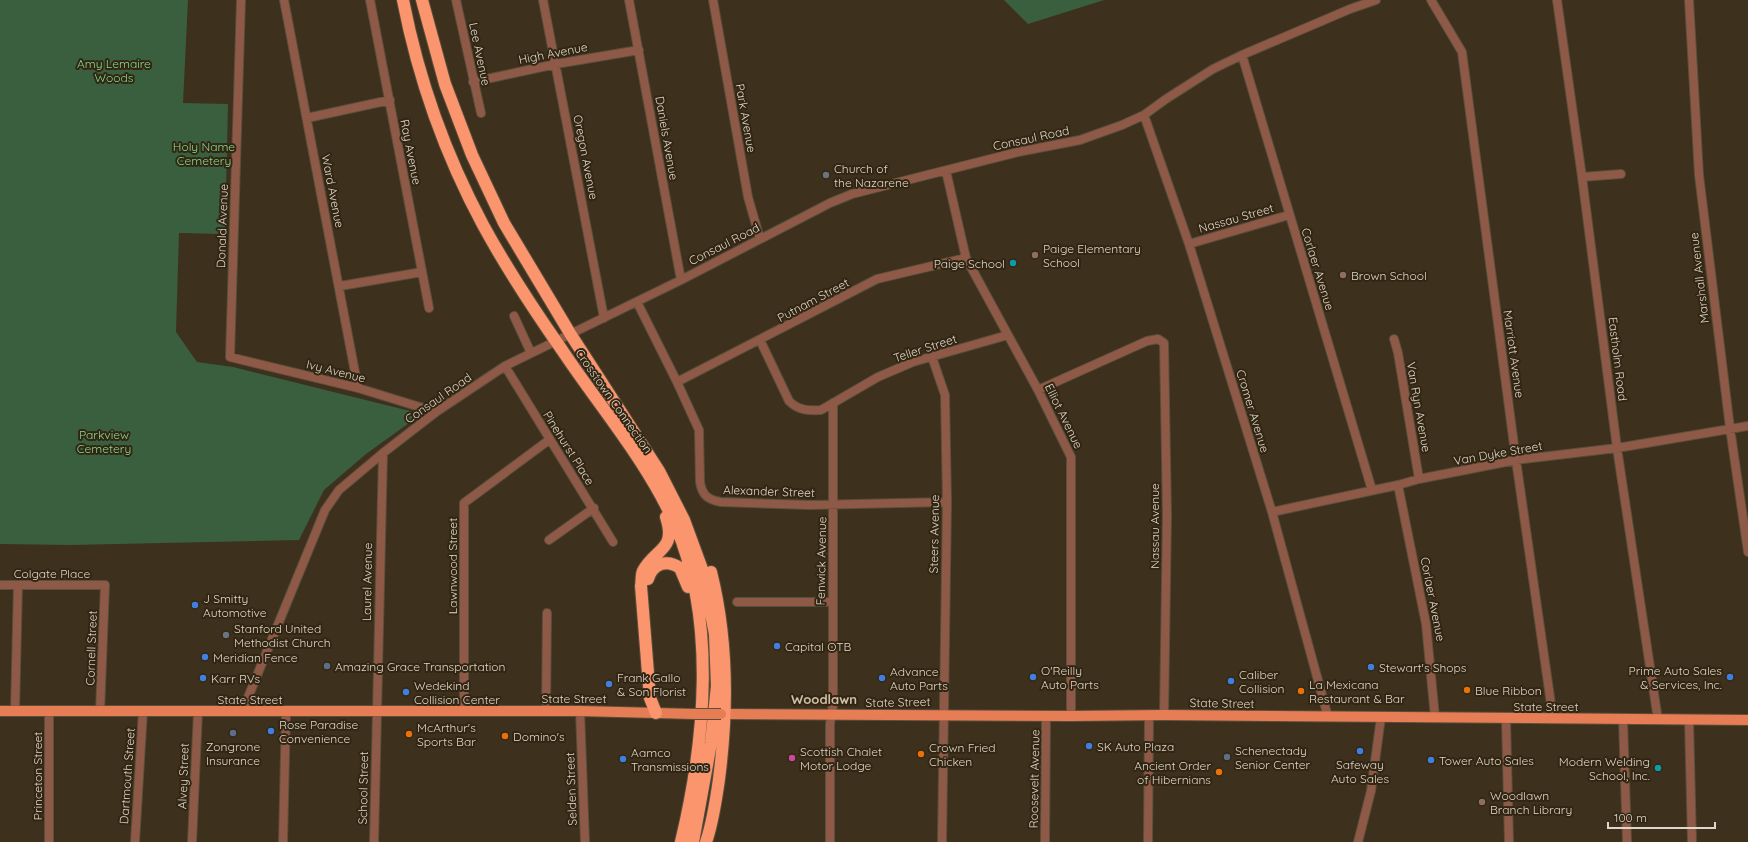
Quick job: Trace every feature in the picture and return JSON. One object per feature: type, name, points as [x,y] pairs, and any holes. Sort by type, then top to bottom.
[{"type":"highway","name":"Crosstown Connection","points":[[403,0],[427,91],[452,159],[483,224],[520,288],[653,482],[675,525],[691,574],[701,631],[702,693],[699,747],[689,807],[681,842]]},
{"type":"highway","name":"Crosstown Connection","points":[[422,0],[445,84],[472,155],[504,224],[571,335],[659,471],[684,520],[702,569],[715,634],[716,686],[711,743],[693,842]]},
{"type":"highway","points":[[659,471],[686,511],[699,536],[711,572],[719,603],[725,656],[722,758],[716,801],[706,842]]},
{"type":"highway","points":[[653,482],[667,520],[669,535],[664,548],[652,558],[643,572],[641,586],[650,698],[656,713]]},
{"type":"highway","points":[[656,713],[658,697],[646,587],[649,576],[654,568],[660,564],[666,563],[680,568],[697,608]]},
{"type":"main road","name":"State Street","points":[[0,711],[580,711],[694,714],[943,714],[1046,716],[1164,715],[1748,720]]},
{"type":"street","name":"Donald Avenue","points":[[230,357],[241,0]]},
{"type":"street","name":"Ward Avenue","points":[[284,0],[340,286],[358,388]]},
{"type":"street","name":"Ray Avenue","points":[[370,0],[428,308]]},
{"type":"street","name":"Lee Avenue","points":[[456,0],[481,113]]},
{"type":"street","name":"Oregon Avenue","points":[[544,0],[604,318]]},
{"type":"street","name":"Daniels Avenue","points":[[629,0],[681,280]]},
{"type":"street","name":"Park Avenue","points":[[713,0],[748,197],[760,239]]},
{"type":"street","name":"Consaul Road","points":[[242,712],[325,510],[339,490],[382,453],[436,412],[505,366],[681,280],[830,203],[852,194],[1018,152],[1080,140],[1144,115],[1213,69],[1242,55],[1350,9],[1376,0]]},
{"type":"street","name":"Marriott Avenue","points":[[1431,0],[1462,52],[1516,460],[1553,718]]},
{"type":"street","name":"Eastholm Road","points":[[1557,0],[1582,177],[1617,448],[1658,720]]},
{"type":"street","name":"Marshall Avenue","points":[[1688,0],[1699,175],[1730,428],[1748,552]]},
{"type":"street","name":"High Avenue","points":[[473,82],[556,64],[639,50]]},
{"type":"street","name":"Corlaer Avenue","points":[[1242,55],[1372,490]]},
{"type":"street","points":[[307,118],[390,100]]},
{"type":"street","name":"Cromer Avenue","points":[[1144,115],[1190,244],[1272,512],[1328,717]]},
{"type":"street","name":"Elliot Avenue","points":[[946,171],[966,258],[1038,390],[1071,457],[1071,716]]},
{"type":"street","points":[[1582,177],[1622,174]]},
{"type":"street","name":"Nassau Street","points":[[1190,244],[1289,215]]},
{"type":"street","name":"Putnam Street","points":[[677,382],[877,280],[966,258]]},
{"type":"street","points":[[340,286],[422,272]]},
{"type":"street","name":"Alexander Street","points":[[637,302],[699,430],[700,482],[701,489],[705,496],[721,502],[834,504],[947,502]]},
{"type":"street","points":[[514,316],[531,352]]},
{"type":"street","name":"Teller Street","points":[[833,403],[878,377],[913,362],[1008,335]]},
{"type":"street","name":"Nassau Avenue","points":[[1038,390],[1140,344],[1158,339],[1164,343],[1166,522],[1164,715]]},
{"type":"street","name":"Van Ryn Avenue","points":[[1394,339],[1398,353],[1419,479]]},
{"type":"street","points":[[760,340],[789,400],[794,406],[802,410],[812,411],[821,410],[833,403]]},
{"type":"street","name":"Ivy Avenue","points":[[230,357],[358,388],[436,412]]},
{"type":"street","name":"Steers Avenue","points":[[932,357],[946,395],[947,502],[942,842]]},
{"type":"street","name":"Pinehurst Place","points":[[505,366],[549,440],[594,508],[613,542]]},
{"type":"street","name":"Fenwick Avenue","points":[[830,842],[831,715],[833,705],[833,403]]},
{"type":"street","name":"Van Dyke Street","points":[[1272,512],[1398,485],[1419,479],[1516,460],[1617,448],[1748,426]]},
{"type":"street","name":"Lawnwood Street","points":[[464,711],[464,503],[549,440]]},
{"type":"street","name":"Laurel Avenue","points":[[376,711],[382,453]]},
{"type":"street","name":"Corlaer Avenue","points":[[1398,485],[1426,624],[1435,717]]},
{"type":"street","points":[[549,540],[594,508]]},
{"type":"street","name":"Colgate Place","points":[[0,585],[105,585]]},
{"type":"street","points":[[15,711],[18,585]]},
{"type":"street","name":"Cornell Street","points":[[100,712],[105,585]]},
{"type":"street","points":[[737,602],[833,602]]},
{"type":"street","points":[[546,711],[547,613]]},
{"type":"street","name":"Princeton Street","points":[[48,710],[49,842]]},
{"type":"street","name":"School Street","points":[[374,842],[376,711]]},
{"type":"street","name":"Selden Street","points":[[580,711],[586,842]]},
{"type":"street","name":"Dartmouth Street","points":[[135,842],[143,712]]},
{"type":"street","name":"Alvey Street","points":[[192,842],[198,712]]},
{"type":"street","points":[[284,842],[286,712]]},
{"type":"street","points":[[1148,842],[1149,715]]},
{"type":"street","name":"Roosevelt Avenue","points":[[1045,842],[1046,716]]},
{"type":"street","points":[[1358,842],[1371,791],[1381,717]]},
{"type":"street","points":[[1506,719],[1509,842]]},
{"type":"street","points":[[1623,720],[1627,842]]},
{"type":"street","points":[[1689,720],[1692,842]]},
{"type":"green space","name":"Parkview Cemetery","points":[[0,0],[188,0],[183,103],[228,104],[225,234],[179,233],[176,332],[197,362],[233,367],[410,411],[416,418],[366,454],[324,490],[299,540],[71,545],[0,544]]},
{"type":"green space","points":[[1004,0],[1104,0],[1028,24]]},
{"type":"place","name":"Church of the Nazarene","points":[[826,175]]},
{"type":"place","name":"Paige Elementary School","points":[[1035,255]]},
{"type":"place","name":"Paige School","points":[[1013,263]]},
{"type":"place","name":"Brown School","points":[[1343,275]]},
{"type":"place","name":"J Smitty Automotive","points":[[195,605]]},
{"type":"place","name":"Stanford United Methodist Church","points":[[226,635]]},
{"type":"place","name":"Capital OTB","points":[[777,646]]},
{"type":"place","name":"Meridian Fence","points":[[205,657]]},
{"type":"place","name":"Amazing Grace Transportation","points":[[327,666]]},
{"type":"place","name":"Stewart's Shops","points":[[1371,667]]},
{"type":"place","name":"O'Reilly Auto Parts","points":[[1033,677]]},
{"type":"place","name":"Prime Auto Sales & Services, Inc.","points":[[1730,677]]},
{"type":"place","name":"Karr RVs","points":[[203,678]]},
{"type":"place","name":"Advance Auto Parts","points":[[882,678]]},
{"type":"place","name":"Caliber Collision","points":[[1231,681]]},
{"type":"place","name":"Frank Gallo & Son Florist","points":[[609,684]]},
{"type":"place","name":"Blue Ribbon","points":[[1467,690]]},
{"type":"place","name":"La Mexicana Restaurant & Bar","points":[[1301,691]]},
{"type":"place","name":"Wedekind Collision Center","points":[[406,692]]},
{"type":"place","name":"Rose Paradise Convenience","points":[[271,731]]},
{"type":"place","name":"Zongrone Insurance","points":[[233,733]]},
{"type":"place","name":"McArthur's Sports Bar","points":[[409,734]]},
{"type":"place","name":"Domino's","points":[[505,736]]},
{"type":"place","name":"SK Auto Plaza","points":[[1089,746]]},
{"type":"place","name":"Safeway Auto Sales","points":[[1360,751]]},
{"type":"place","name":"Crown Fried Chicken","points":[[921,754]]},
{"type":"place","name":"Schenectady Senior Center","points":[[1227,757]]},
{"type":"place","name":"Scottish Chalet Motor Lodge","points":[[792,758]]},
{"type":"place","name":"Aamco Transmissions","points":[[623,759]]},
{"type":"place","name":"Tower Auto Sales","points":[[1431,760]]},
{"type":"place","name":"Modern Welding School, Inc.","points":[[1658,768]]},
{"type":"place","name":"Ancient Order of Hibernians","points":[[1219,772]]},
{"type":"place","name":"Woodlawn Branch Library","points":[[1482,802]]},
{"type":"district","name":"Woodlawn","points":[[824,699]]},
{"type":"park label","name":"Amy Lemaire Woods","points":[[114,70]]},
{"type":"park label","name":"Holy Name Cemetery","points":[[204,153]]}]
